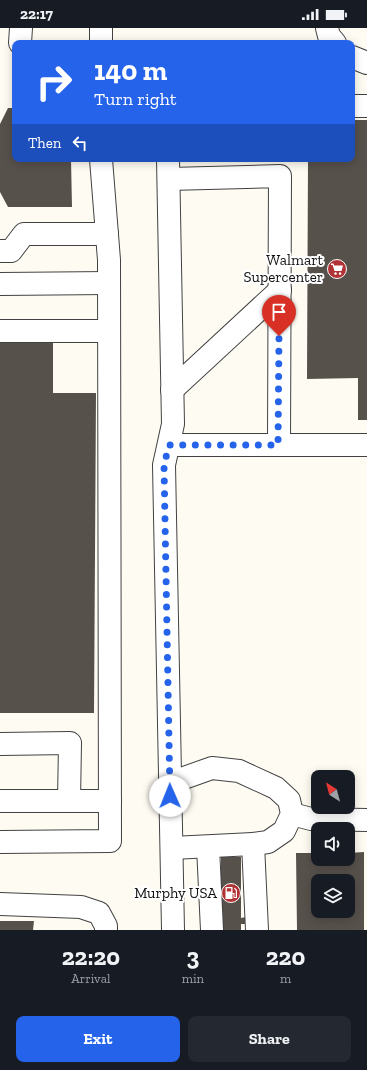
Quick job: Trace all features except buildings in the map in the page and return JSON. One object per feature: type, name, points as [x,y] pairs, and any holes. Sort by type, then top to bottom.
[{"type":"lane","points":[[20,40],[21,28]]},
{"type":"lane","points":[[101,28],[101,40]]},
{"type":"lane","points":[[326,28],[332,40]]},
{"type":"lane","points":[[355,58],[367,62]]},
{"type":"lane","points":[[355,106],[367,106]]},
{"type":"lane","points":[[0,842],[110,840],[109,283],[101,162]]},
{"type":"lane","points":[[173,930],[164,465],[173,424],[168,169],[280,176],[278,445]]},
{"type":"lane","points":[[0,251],[11,251],[24,234],[107,234]]},
{"type":"lane","points":[[0,284],[109,283]]},
{"type":"lane","points":[[172,390],[280,290]]},
{"type":"lane","points":[[0,331],[109,331]]},
{"type":"lane","points":[[169,445],[367,445]]},
{"type":"lane","points":[[0,744],[70,743],[69,801]]},
{"type":"lane","points":[[170,783],[212,768],[239,771],[276,788],[290,800],[292,814],[284,831],[268,842],[208,847],[172,848]]},
{"type":"lane","points":[[0,801],[110,801]]},
{"type":"lane","points":[[292,814],[310,819],[367,820]]},
{"type":"lane","points":[[253,844],[257,930]]},
{"type":"lane","points":[[208,847],[212,930]]},
{"type":"lane","points":[[0,904],[81,907],[98,913],[106,926],[106,930]]},
{"type":"place","name":"Walmart Supercenter","points":[[337,269]]},
{"type":"place","name":"Murphy USA","points":[[231,893]]},
{"type":"route","points":[[170,796],[164,465],[169,445],[278,445],[279,336]]}]
